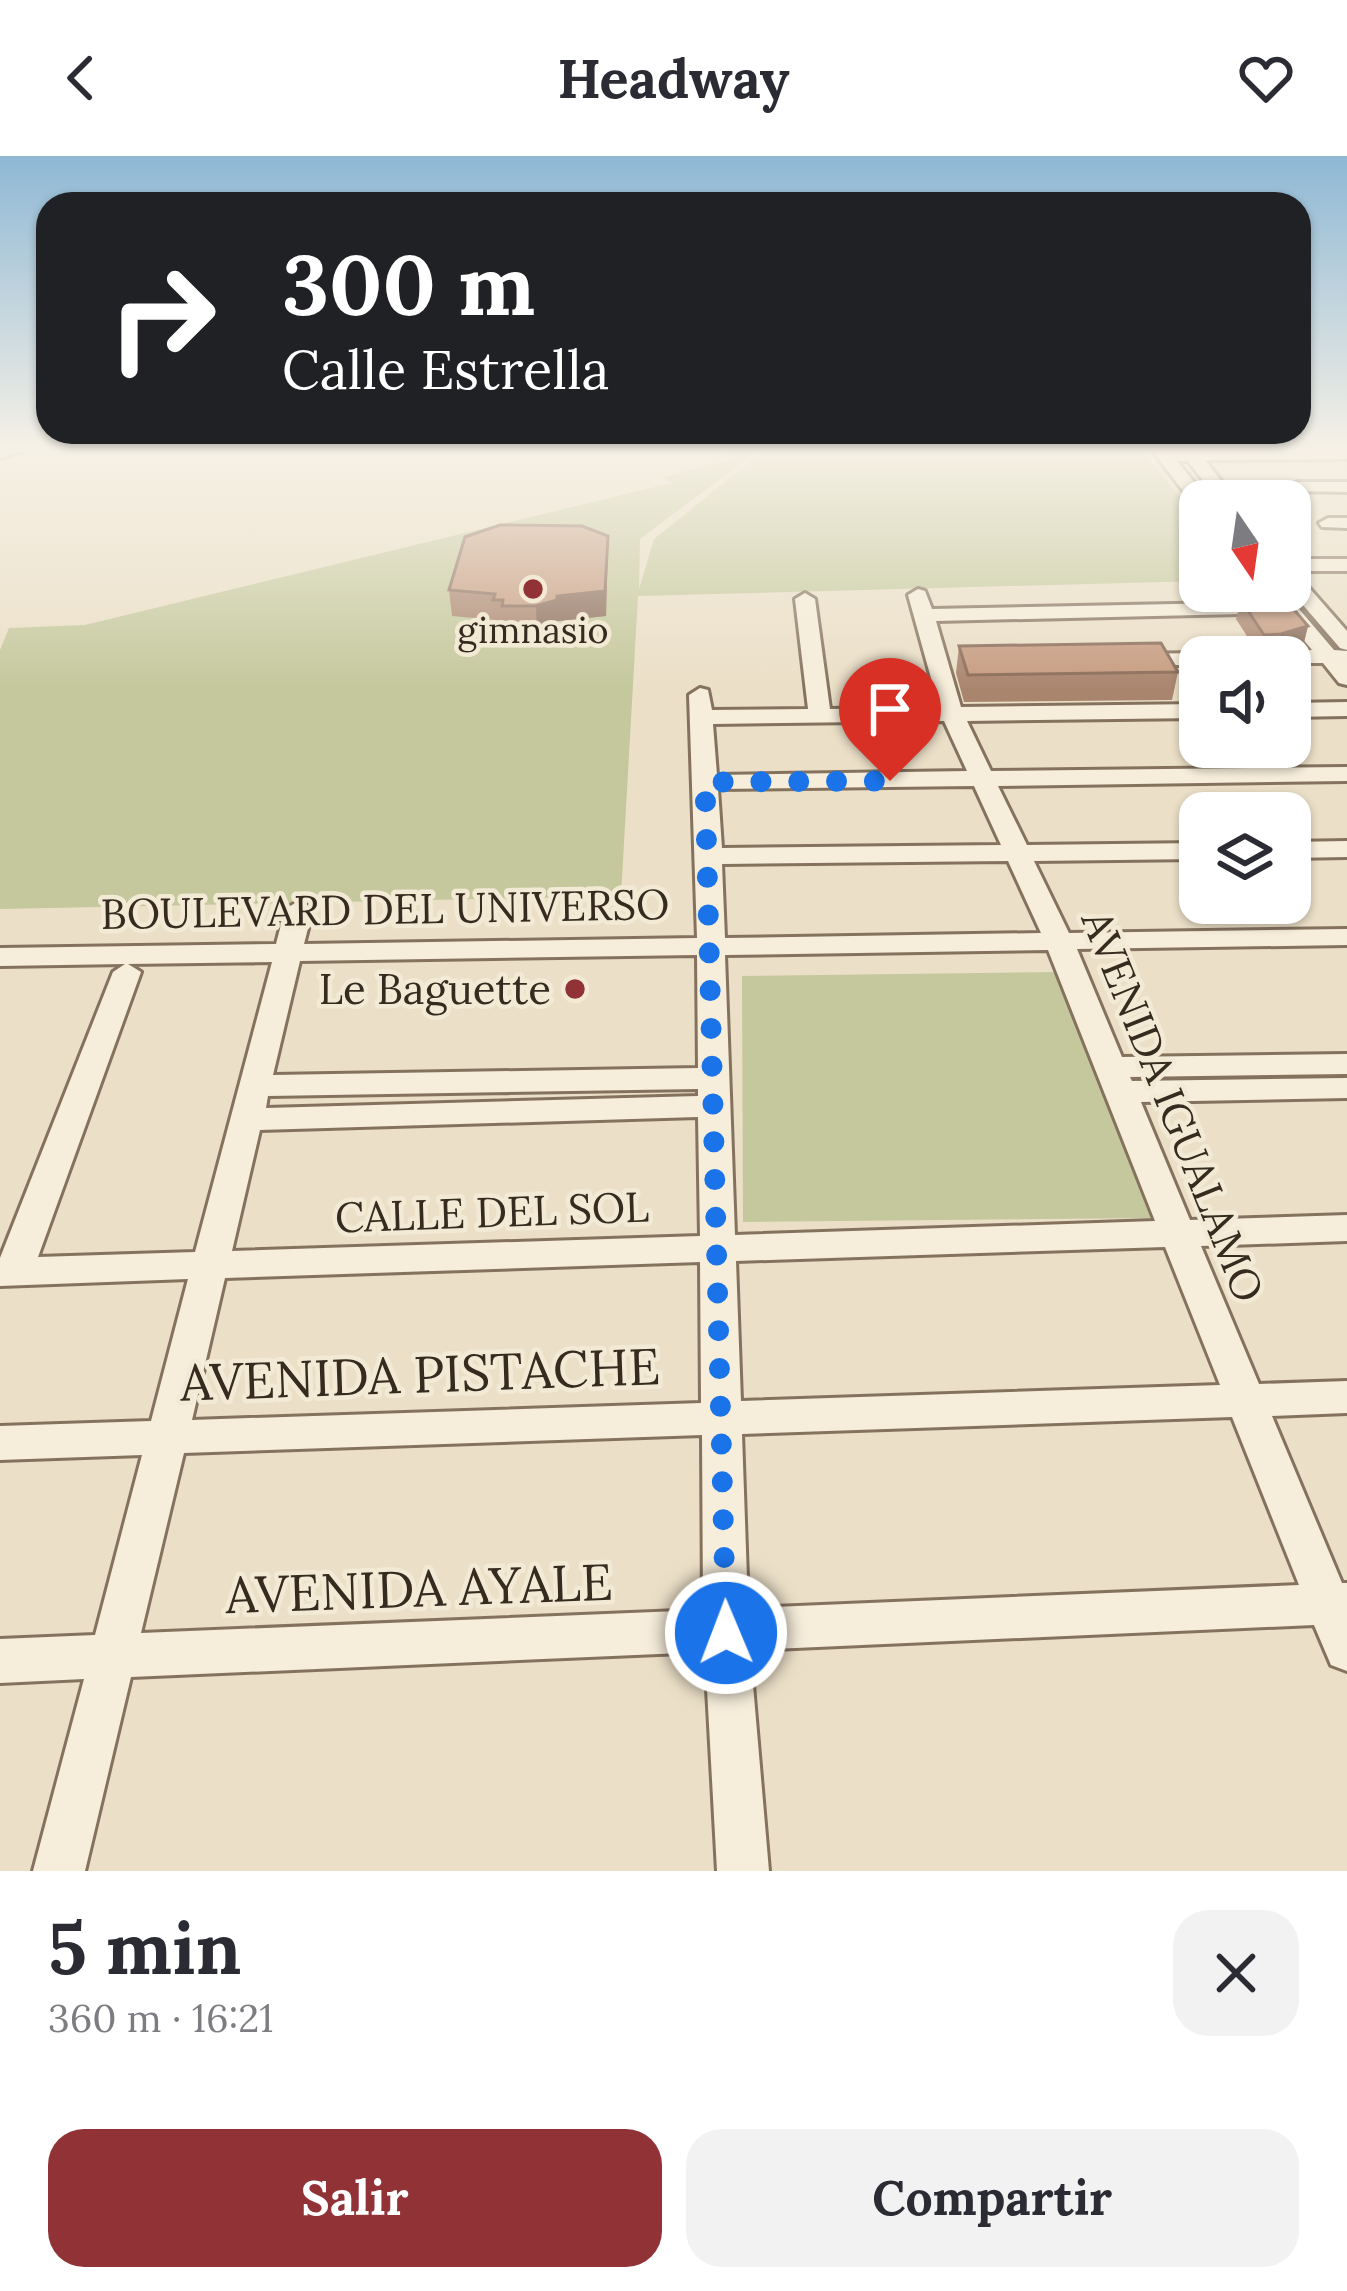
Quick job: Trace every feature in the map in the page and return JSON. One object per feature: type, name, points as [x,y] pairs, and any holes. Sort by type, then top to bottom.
[{"type":"street","points":[[1311,565],[1347,565]]},
{"type":"street","points":[[805,599],[820,716]]},
{"type":"street","name":"AVENIDA IGUALAMO","points":[[1179,601],[920,605],[948,663],[952,714],[1062,950],[1245,1400],[1338,1604],[1347,1650]]},
{"type":"street","points":[[1311,608],[1341,652],[1347,678]]},
{"type":"street","points":[[1295,612],[1341,652]]},
{"type":"street","points":[[1311,655],[1341,652]]},
{"type":"street","points":[[1104,660],[1179,659]]},
{"type":"street","points":[[743,1871],[726,1633],[709,856],[700,706],[820,716],[1179,712]]},
{"type":"street","points":[[1311,710],[1347,710]]},
{"type":"street","points":[[705,782],[1347,774]]},
{"type":"street","points":[[1311,850],[1347,849]]},
{"type":"street","points":[[709,856],[1179,851]]},
{"type":"street","points":[[59,1871],[299,909]]},
{"type":"street","name":"BOULEVARD DEL UNIVERSO","points":[[0,957],[286,961],[1326,949],[1347,937]]},
{"type":"street","name":"BOULEVARD DEL UNIVERSO","points":[[0,974],[127,972],[286,961]]},
{"type":"street","points":[[7,1272],[127,972]]},
{"type":"street","points":[[1115,1080],[1347,1064]]},
{"type":"street","points":[[1115,1080],[1347,1088]]},
{"type":"street","points":[[250,1103],[714,1092]]},
{"type":"street","name":"CALLE DEL SOL","points":[[7,1272],[1347,1228]]},
{"type":"street","name":"AVENIDA PISTACHE","points":[[0,1443],[1347,1396]]},
{"type":"street","name":"AVENIDA AYALE","points":[[0,1661],[1338,1604]]},
{"type":"green space","points":[[481,529],[653,529],[640,539],[639,589],[654,539],[666,529],[1179,529],[1179,582],[638,596],[621,896],[0,909],[0,650],[9,628],[85,625]]},
{"type":"green space","points":[[1056,972],[1154,1218],[743,1222],[742,976]]},
{"type":"building","name":"gimnasio","points":[[488,529],[590,529],[608,536],[605,591],[557,596],[557,600],[536,606],[502,606],[503,600],[493,600],[495,594],[449,590],[465,537]]},
{"type":"building","points":[[1249,612],[1296,612],[1308,626],[1281,634],[1264,635]]},
{"type":"building","points":[[1161,643],[1178,672],[968,675],[959,646]]},
{"type":"place","name":"gimnasio","points":[[533,589]]},
{"type":"place","name":"Le Baguette","points":[[575,989]]},
{"type":"route","points":[[726,1633],[705,782],[890,781]]}]
